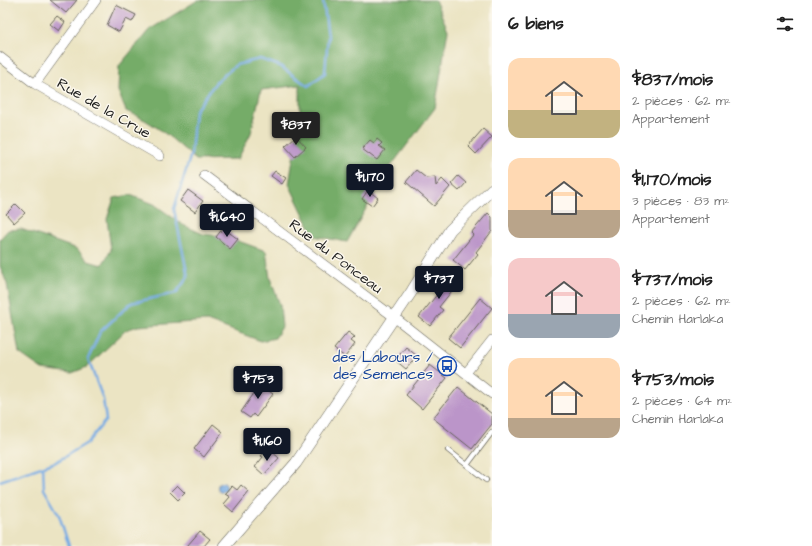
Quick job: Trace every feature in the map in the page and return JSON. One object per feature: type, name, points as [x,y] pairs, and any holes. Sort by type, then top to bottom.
[{"type":"street","points":[[35,84],[96,0]]},
{"type":"street","name":"Rue de la Crue","points":[[0,57],[35,84],[160,156]]},
{"type":"street","name":"Rue du Ponceau","points":[[204,175],[394,317],[492,394]]},
{"type":"street","points":[[224,546],[296,463],[394,317],[450,230],[492,189]]},
{"type":"street","points":[[466,373],[492,340]]},
{"type":"lane","points":[[467,465],[492,432]]},
{"type":"lane","points":[[448,450],[486,480]]},
{"type":"green space","points":[[198,0],[435,0],[448,30],[435,108],[388,170],[347,242],[314,236],[289,184],[300,116],[300,85],[261,90],[251,133],[238,159],[196,160],[155,126],[126,111],[118,91],[119,66],[149,30]]},
{"type":"green space","points":[[130,195],[154,204],[183,225],[203,234],[227,237],[266,251],[270,278],[280,305],[282,327],[275,338],[261,341],[207,321],[138,326],[126,330],[87,367],[72,373],[42,369],[19,353],[7,284],[0,266],[0,239],[8,230],[21,229],[77,249],[88,261],[102,265],[111,250],[107,219],[114,198]]},
{"type":"water","points":[[222,482],[227,487],[222,492],[217,487]]},
{"type":"building","points":[[50,0],[77,0],[66,13]]},
{"type":"building","points":[[116,5],[136,15],[132,22],[126,19],[119,32],[107,25]]},
{"type":"building","points":[[57,16],[65,22],[59,31],[50,24]]},
{"type":"building","points":[[483,129],[492,137],[476,154],[468,146]]},
{"type":"building","points":[[296,136],[306,147],[295,157],[285,146]]},
{"type":"building","points":[[377,139],[382,143],[379,146],[385,150],[377,160],[362,149],[370,140],[374,143]]},
{"type":"building","points":[[416,170],[426,178],[435,177],[436,186],[442,179],[450,187],[434,206],[406,182]]},
{"type":"building","points":[[275,171],[286,178],[282,184],[271,176]]},
{"type":"building","points":[[458,176],[466,183],[459,191],[451,184]]},
{"type":"building","points":[[188,190],[203,201],[195,212],[180,201]]},
{"type":"building","points":[[368,190],[378,198],[372,206],[362,199]]},
{"type":"building","points":[[16,204],[25,213],[14,223],[6,214]]},
{"type":"building","points":[[488,213],[492,217],[492,231],[476,252],[478,254],[465,270],[453,260],[473,235],[471,233]]},
{"type":"building","points":[[223,228],[238,239],[230,249],[216,237]]},
{"type":"building","points":[[448,273],[459,282],[439,307],[443,310],[430,326],[419,317],[439,292],[436,289]]},
{"type":"building","points":[[480,298],[492,308],[460,348],[448,338]]},
{"type":"building","points":[[348,332],[355,337],[351,341],[355,344],[345,357],[334,349]]},
{"type":"building","points":[[406,347],[417,356],[406,369],[395,360]]},
{"type":"building","points":[[430,365],[447,378],[422,409],[406,395]]},
{"type":"building","points":[[259,381],[271,388],[269,391],[273,394],[256,417],[253,414],[250,418],[241,412],[255,392],[252,390]]},
{"type":"building","points":[[458,387],[492,414],[492,424],[472,449],[433,418]]},
{"type":"building","points":[[213,424],[223,432],[204,457],[194,449]]},
{"type":"building","points":[[268,448],[279,458],[264,475],[255,467],[263,457],[261,456]]},
{"type":"building","points":[[177,485],[185,493],[178,500],[170,492]]},
{"type":"building","points":[[241,485],[249,492],[233,512],[224,504],[230,497],[225,494],[232,486],[237,490]]},
{"type":"building","points":[[200,531],[210,539],[204,546],[187,546]]},
{"type":"waterway","points":[[0,481],[56,462],[87,443],[106,420],[103,399],[88,359],[100,332],[131,303],[176,293],[188,277],[174,209],[191,154],[195,111],[216,82],[236,65],[260,59],[280,66],[308,86],[325,73],[328,36],[323,0]]},
{"type":"waterway","points":[[43,467],[44,489],[59,515],[69,546]]},
{"type":"place","name":"des Labours / des Semences","points":[[447,366]]}]
